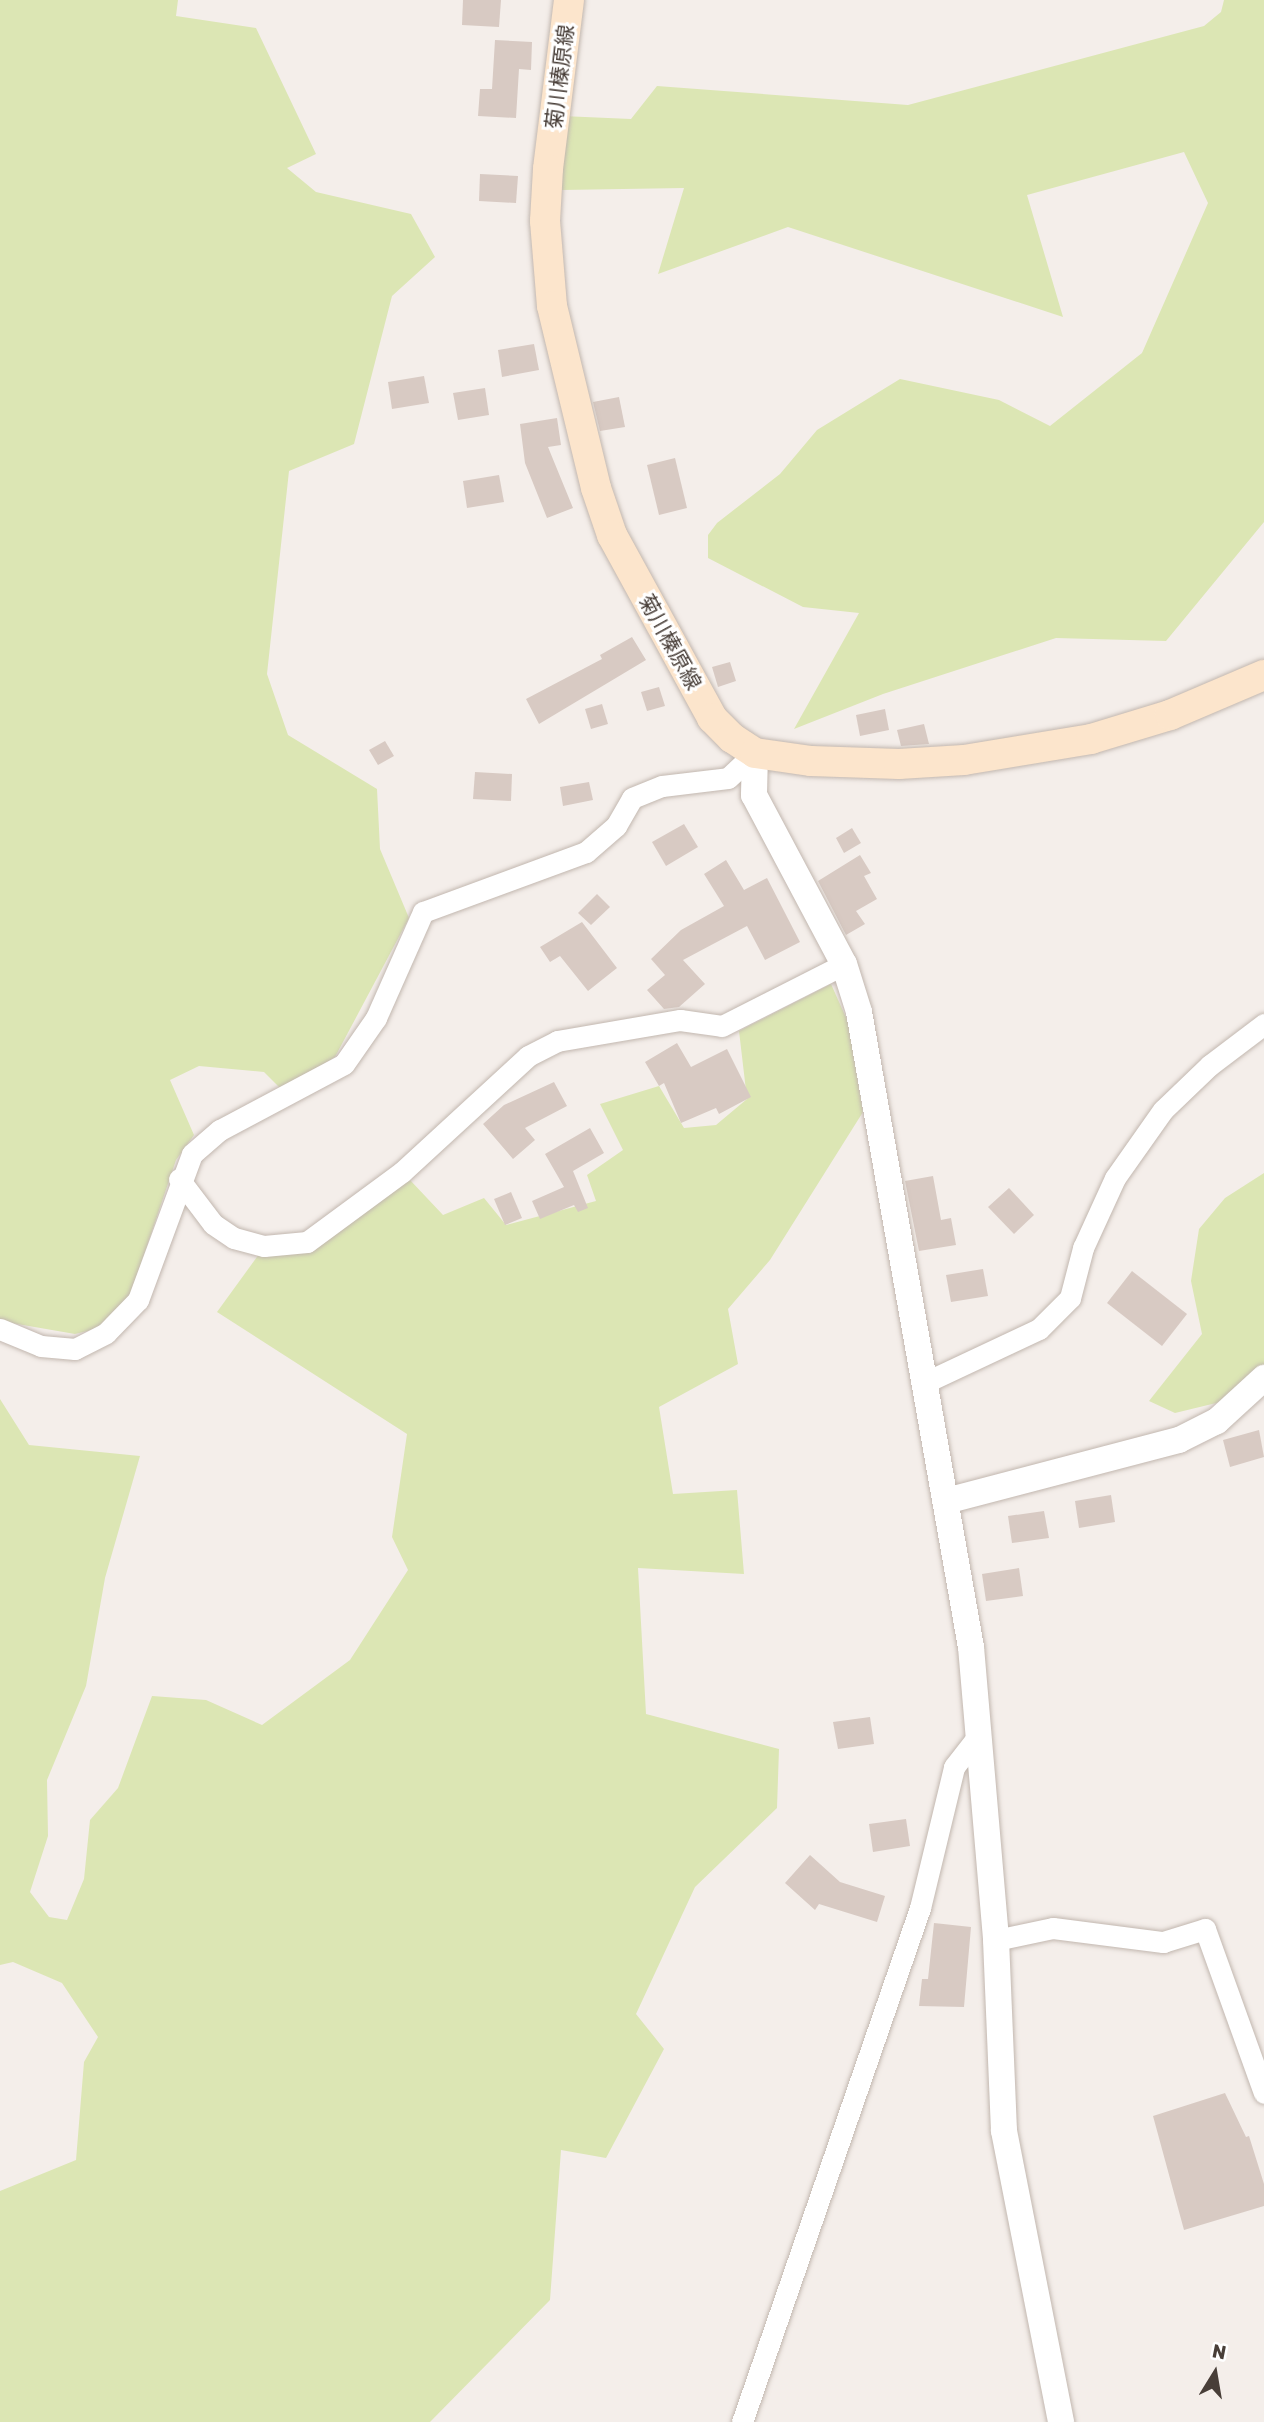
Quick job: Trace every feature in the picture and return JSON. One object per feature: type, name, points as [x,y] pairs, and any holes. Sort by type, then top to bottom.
[{"type":"main road","name":"菊川榛原線","points":[[569,0],[545,221],[552,306],[593,475],[612,536],[712,718],[755,753]]},
{"type":"main road","points":[[755,753],[886,764],[964,760],[1091,739],[1170,715],[1264,674]]},
{"type":"street","points":[[755,753],[754,795],[844,964],[859,1012],[971,1647],[996,1940],[1004,2131],[1061,2422]]},
{"type":"street","points":[[0,1329],[41,1346],[75,1349],[106,1333],[138,1300],[179,1179],[192,1154],[211,1136],[344,1064],[376,1018],[423,912],[586,852],[616,826],[632,798],[662,786],[728,778],[755,753]]},
{"type":"street","points":[[179,1179],[213,1224],[234,1238],[264,1246],[307,1242],[402,1172],[528,1056],[557,1041],[680,1020],[722,1026],[844,964]]},
{"type":"street","points":[[924,1383],[1040,1329],[1070,1298],[1083,1248],[1115,1178],[1163,1110],[1210,1065],[1264,1024]]},
{"type":"street","points":[[946,1501],[1180,1440],[1217,1422],[1264,1378]]},
{"type":"street","points":[[742,2422],[920,1908],[954,1767],[978,1735]]},
{"type":"street","points":[[996,1940],[1053,1928],[1163,1942],[1205,1929],[1264,2093]]},
{"type":"green space","points":[[0,0],[178,0],[176,16],[256,28],[316,154],[287,168],[316,192],[411,214],[435,257],[392,296],[354,444],[289,471],[267,674],[288,735],[377,789],[380,849],[409,918],[335,1057],[282,1090],[264,1072],[199,1066],[170,1080],[194,1135],[176,1160],[128,1302],[100,1328],[75,1334],[0,1321]]},
{"type":"green space","points":[[1224,0],[1264,0],[1264,522],[1166,641],[1056,638],[883,694],[794,729],[859,613],[803,607],[708,558],[708,535],[717,523],[780,474],[817,430],[900,379],[999,400],[1050,426],[1142,353],[1208,203],[1184,152],[1027,195],[1063,317],[788,227],[658,274],[684,188],[562,190],[562,116],[631,119],[657,86],[908,105],[1204,26],[1221,12]]},
{"type":"green space","points":[[831,984],[848,1022],[863,1112],[770,1260],[728,1309],[738,1364],[659,1407],[673,1494],[737,1490],[744,1574],[638,1568],[646,1714],[779,1749],[777,1808],[695,1887],[636,2014],[664,2049],[606,2158],[561,2150],[550,2300],[430,2422],[0,2422],[0,2191],[76,2160],[84,2062],[98,2037],[62,1983],[13,1962],[0,1965],[0,1399],[29,1445],[140,1456],[105,1578],[86,1686],[47,1780],[48,1836],[30,1892],[49,1917],[67,1920],[84,1879],[90,1820],[118,1788],[152,1696],[206,1700],[262,1725],[350,1660],[408,1570],[392,1537],[407,1434],[217,1312],[262,1250],[307,1246],[410,1180],[443,1215],[484,1198],[506,1225],[596,1201],[587,1175],[623,1150],[600,1104],[659,1086],[684,1128],[716,1125],[747,1099],[739,1031]]},
{"type":"green space","points":[[1264,1173],[1264,1384],[1245,1396],[1175,1413],[1149,1401],[1202,1334],[1191,1281],[1199,1229],[1225,1198]]},
{"type":"building","points":[[463,0],[501,0],[499,27],[462,25]]},
{"type":"building","points":[[495,40],[532,42],[531,70],[519,69],[516,118],[478,116],[480,89],[492,89]]},
{"type":"building","points":[[480,174],[518,176],[516,203],[479,201]]},
{"type":"building","points":[[534,344],[539,370],[502,377],[498,350]]},
{"type":"building","points":[[424,376],[429,403],[392,409],[388,382]]},
{"type":"building","points":[[485,388],[489,415],[458,420],[453,393]]},
{"type":"building","points":[[619,397],[625,427],[600,431],[593,402]]},
{"type":"building","points":[[557,418],[561,445],[548,447],[573,508],[547,518],[525,463],[520,424]]},
{"type":"building","points":[[675,458],[687,508],[659,515],[647,465]]},
{"type":"building","points":[[499,475],[504,502],[467,508],[463,481]]},
{"type":"building","points":[[632,637],[646,660],[539,724],[526,699],[602,659],[600,655]]},
{"type":"building","points":[[730,662],[736,681],[718,687],[712,667]]},
{"type":"building","points":[[659,687],[665,706],[647,711],[641,692]]},
{"type":"building","points":[[602,704],[608,724],[591,729],[585,709]]},
{"type":"building","points":[[885,709],[889,730],[860,736],[856,715]]},
{"type":"building","points":[[924,724],[929,744],[901,746],[897,730]]},
{"type":"building","points":[[385,741],[394,756],[378,765],[369,750]]},
{"type":"building","points":[[475,772],[512,774],[511,801],[473,799]]},
{"type":"building","points":[[589,782],[593,800],[563,806],[560,787]]},
{"type":"building","points":[[684,824],[698,847],[666,866],[652,842]]},
{"type":"building","points":[[852,828],[861,843],[844,853],[836,838]]},
{"type":"building","points":[[860,855],[871,873],[864,876],[877,899],[856,911],[865,924],[846,935],[818,881]]},
{"type":"building","points":[[726,860],[744,890],[767,878],[800,942],[765,960],[747,926],[683,960],[705,984],[679,1007],[664,1009],[647,990],[665,975],[651,959],[681,930],[724,906],[704,874]]},
{"type":"building","points":[[597,894],[610,907],[591,925],[578,913]]},
{"type":"building","points":[[582,922],[617,968],[588,991],[560,956],[550,962],[540,947]]},
{"type":"building","points":[[677,1043],[691,1067],[727,1049],[751,1097],[719,1114],[716,1108],[681,1123],[664,1083],[659,1086],[645,1062]]},
{"type":"building","points":[[554,1082],[567,1106],[525,1128],[535,1140],[513,1159],[483,1124],[504,1105]]},
{"type":"building","points":[[590,1128],[604,1153],[573,1171],[588,1208],[578,1212],[574,1205],[540,1219],[532,1201],[564,1187],[545,1154]]},
{"type":"building","points":[[933,1176],[941,1220],[951,1218],[956,1245],[919,1251],[905,1181]]},
{"type":"building","points":[[1009,1188],[1034,1215],[1014,1234],[988,1207]]},
{"type":"building","points":[[511,1192],[522,1218],[505,1225],[494,1199]]},
{"type":"building","points":[[983,1269],[988,1296],[951,1302],[946,1275]]},
{"type":"building","points":[[1132,1271],[1187,1314],[1162,1346],[1107,1303]]},
{"type":"building","points":[[1259,1430],[1264,1457],[1230,1467],[1223,1440]]},
{"type":"building","points":[[1111,1495],[1115,1522],[1079,1528],[1075,1501]]},
{"type":"building","points":[[1044,1511],[1049,1538],[1012,1543],[1008,1516]]},
{"type":"building","points":[[1019,1568],[1023,1596],[986,1601],[982,1574]]},
{"type":"building","points":[[870,1717],[874,1744],[838,1749],[833,1722]]},
{"type":"building","points":[[906,1819],[910,1846],[873,1852],[869,1824]]},
{"type":"building","points":[[810,1855],[840,1882],[885,1896],[877,1922],[819,1904],[815,1910],[785,1883]]},
{"type":"building","points":[[934,1923],[971,1927],[964,2007],[919,2006],[922,1979],[928,1979]]},
{"type":"building","points":[[1225,2093],[1246,2137],[1249,2136],[1264,2184],[1264,2206],[1184,2230],[1153,2116]]}]
